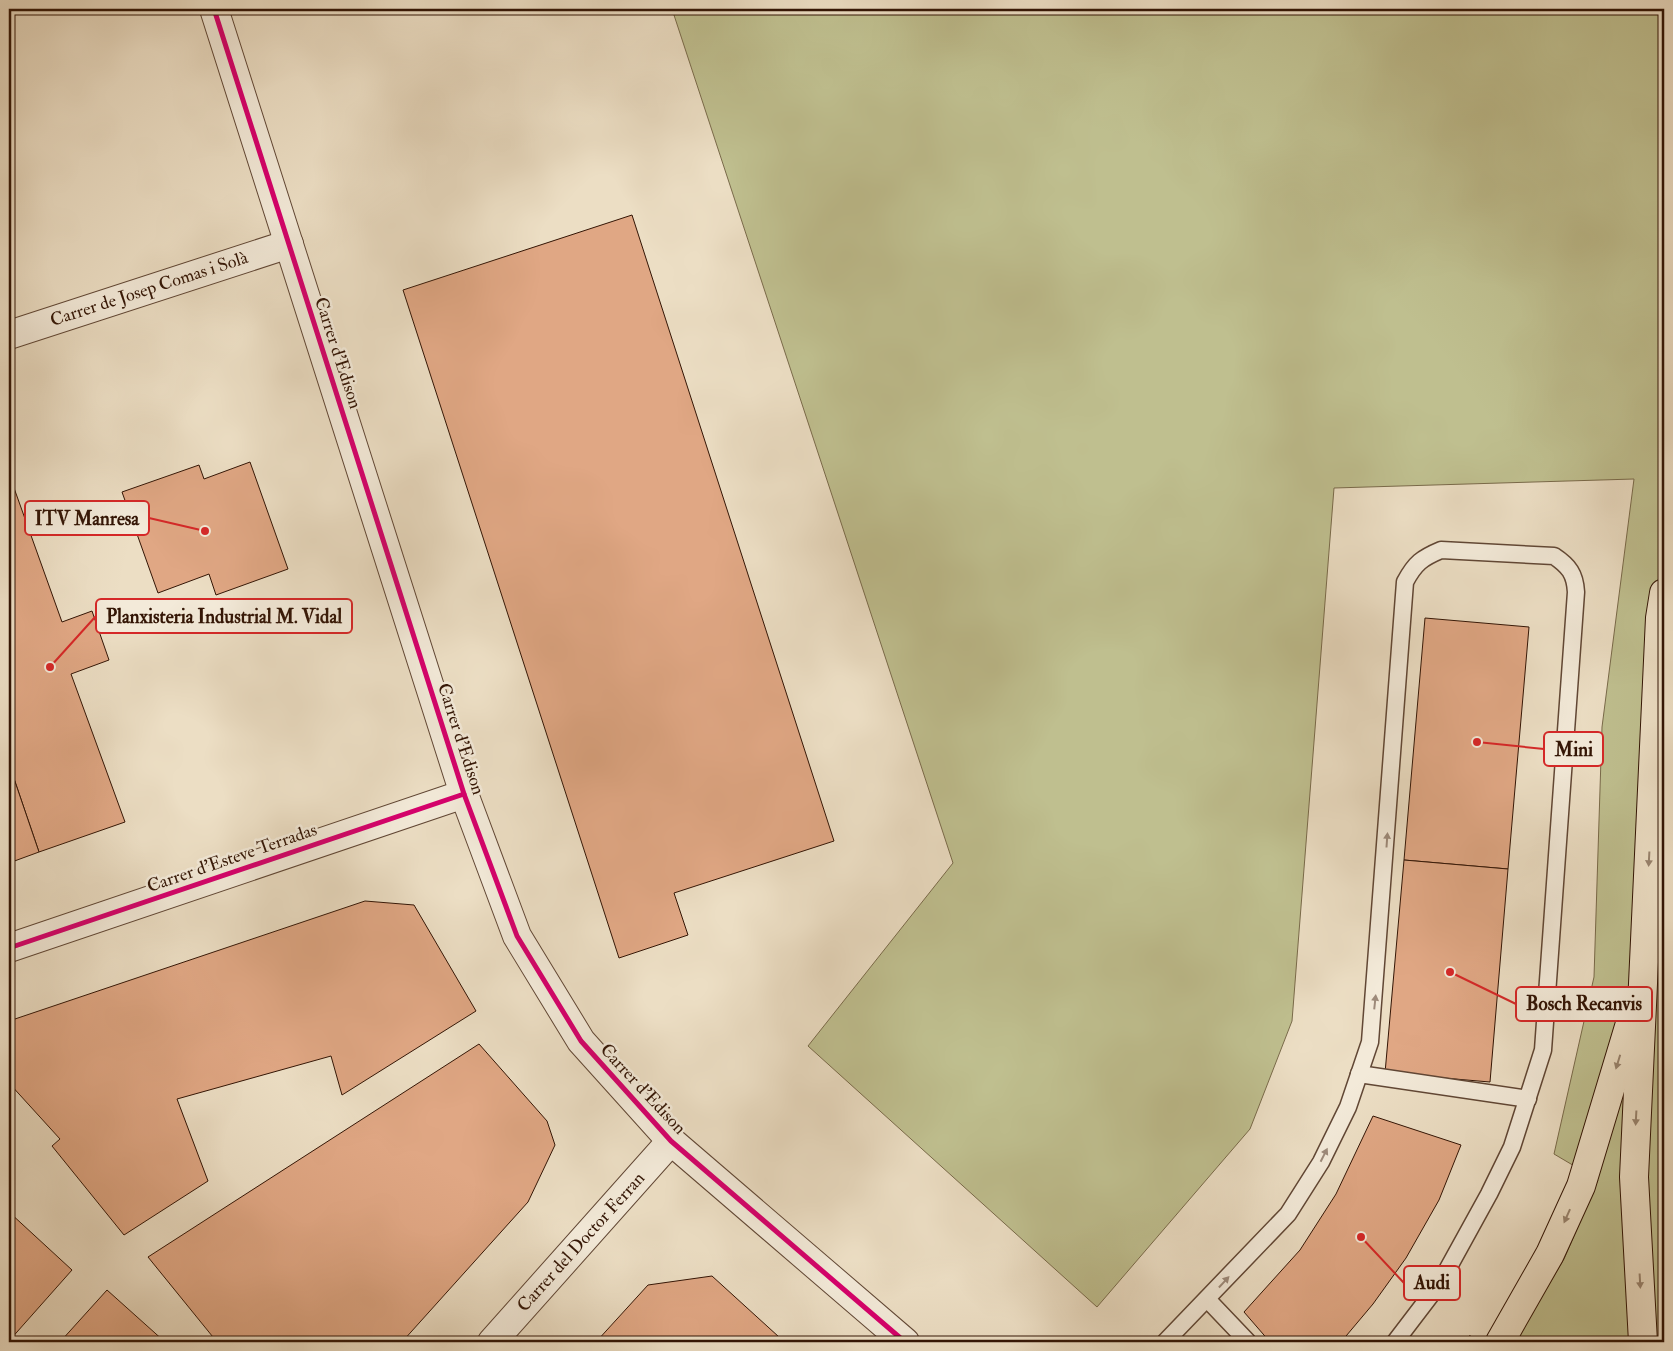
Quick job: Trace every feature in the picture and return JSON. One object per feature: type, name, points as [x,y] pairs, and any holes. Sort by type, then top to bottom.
[{"type":"highway","points":[[1643,1342],[1634,1177],[1662,606]]},
{"type":"highway","points":[[1500,1342],[1550,1254],[1581,1186],[1643,982]]},
{"type":"street","name":"Carrer d'Edison","points":[[214,9],[464,794],[517,936],[581,1041],[671,1141],[906,1342]]},
{"type":"street","name":"Carrer de Josep Comas i Solà","points":[[9,335],[289,244]]},
{"type":"street","name":"Carrer d'Esteve Terradas","points":[[9,948],[464,794]]},
{"type":"street","name":"Carrer del Doctor Ferran","points":[[492,1342],[671,1141]]},
{"type":"lane","points":[[1165,1342],[1288,1214],[1321,1162],[1348,1107],[1370,1042],[1406,582],[1414,566],[1427,556],[1441,550],[1554,556],[1568,566],[1576,578],[1576,592],[1543,1050],[1512,1147],[1468,1236],[1440,1283],[1395,1342]]},
{"type":"lane","points":[[1359,1074],[1528,1099]]},
{"type":"lane","points":[[1207,1299],[1248,1342]]},
{"type":"green space","points":[[672,9],[1664,9],[1664,1342],[1515,1342],[1564,1259],[1598,1180],[1554,1154],[1594,977],[1602,727],[1634,479],[1334,488],[1292,1021],[1250,1129],[1097,1307],[808,1046],[953,863]]},
{"type":"building","points":[[632,215],[834,841],[674,893],[688,935],[619,958],[403,290]]},
{"type":"building","points":[[250,462],[288,569],[216,595],[209,574],[158,593],[122,492],[199,465],[204,479]]},
{"type":"building","points":[[9,474],[62,622],[92,611],[109,660],[71,674],[125,822],[39,852],[9,764]]},
{"type":"building","points":[[1425,618],[1529,627],[1508,869],[1404,860]]},
{"type":"building","points":[[9,764],[39,852],[9,863]]},
{"type":"building","points":[[1404,860],[1508,869],[1490,1082],[1385,1073]]},
{"type":"building","points":[[365,901],[414,905],[476,1011],[342,1095],[331,1056],[177,1099],[208,1181],[124,1235],[52,1146],[60,1139],[9,1083],[9,1021]]},
{"type":"building","points":[[479,1044],[547,1121],[555,1145],[528,1202],[402,1342],[217,1342],[148,1257]]},
{"type":"building","points":[[1373,1116],[1461,1145],[1439,1200],[1406,1258],[1373,1304],[1341,1342],[1270,1342],[1244,1312],[1300,1250],[1336,1194]]},
{"type":"building","points":[[9,1212],[72,1270],[9,1341]]},
{"type":"building","points":[[712,1276],[779,1337],[774,1342],[596,1342],[648,1285]]},
{"type":"building","points":[[107,1290],[165,1342],[60,1342]]},
{"type":"cycle path","points":[[214,9],[464,794],[517,936],[581,1041],[671,1141],[905,1342]]},
{"type":"cycle path","points":[[9,948],[464,794]]},
{"type":"place","name":"ITV Manresa","points":[[205,531]]},
{"type":"place","name":"Planxisteria Industrial M. Vidal","points":[[50,667]]},
{"type":"place","name":"Mini","points":[[1477,742]]},
{"type":"place","name":"Bosch Recanvis","points":[[1450,972]]},
{"type":"place","name":"Audi","points":[[1361,1237]]}]
